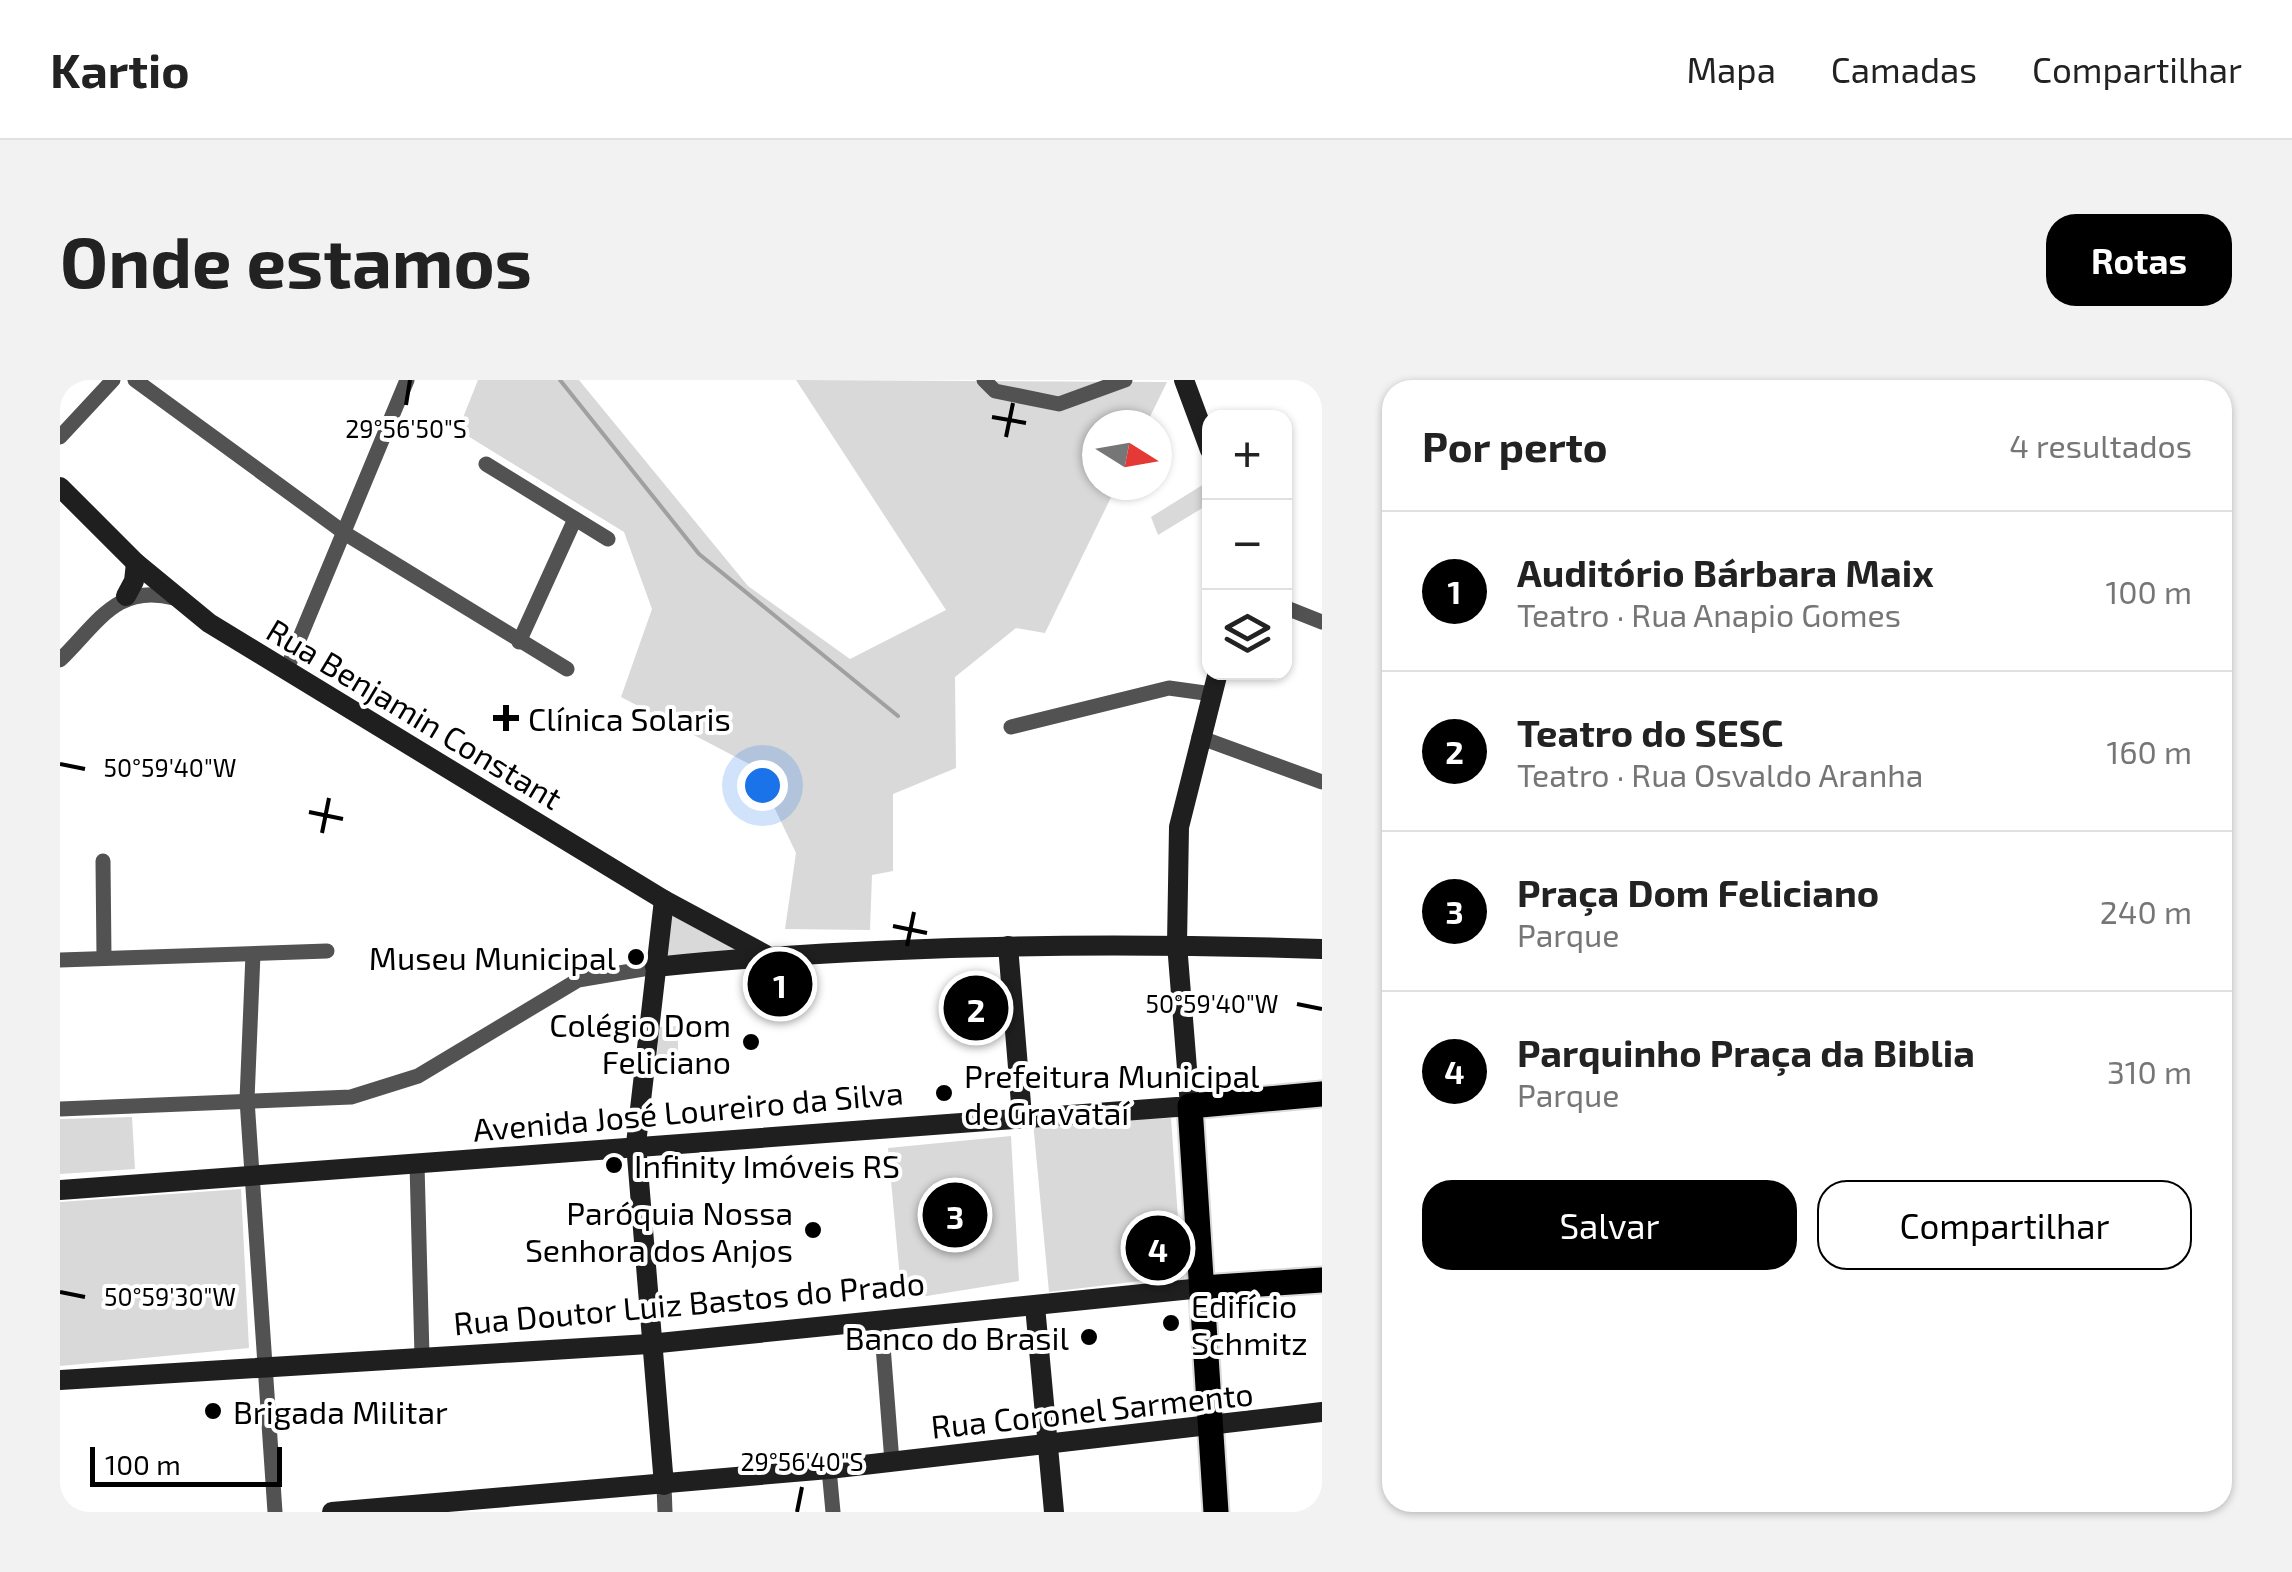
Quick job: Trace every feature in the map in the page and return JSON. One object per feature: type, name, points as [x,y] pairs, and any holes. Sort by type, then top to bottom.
[{"type":"main road","name":"Avenida José Loureiro da Silva","points":[[1190,1106],[1322,1094]]},
{"type":"main road","points":[[1190,1106],[1216,1512]]},
{"type":"main road","name":"Rua Doutor Luiz Bastos do Prado","points":[[1202,1288],[1322,1280]]},
{"type":"street","points":[[60,437],[112,380]]},
{"type":"street","points":[[135,380],[346,534],[567,669]]},
{"type":"street","points":[[286,671],[407,380]]},
{"type":"street","points":[[984,380],[996,391],[1059,404],[1125,380]]},
{"type":"street","points":[[1184,380],[1202,428]]},
{"type":"street","points":[[486,464],[608,539]]},
{"type":"street","name":"Rua Benjamin Constant","points":[[60,487],[177,599],[286,671],[664,900],[766,955]]},
{"type":"street","points":[[520,642],[575,518]]},
{"type":"street","points":[[60,660],[126,596],[134,581],[136,563]]},
{"type":"street","points":[[126,596],[147,592],[177,599]]},
{"type":"street","points":[[1292,611],[1322,622]]},
{"type":"street","points":[[1190,1106],[1178,944],[1179,827],[1216,680]]},
{"type":"street","points":[[1011,726],[1170,688],[1212,694]]},
{"type":"street","points":[[1199,737],[1322,782]]},
{"type":"street","points":[[103,862],[104,957]]},
{"type":"street","points":[[664,900],[636,1144],[665,1512]]},
{"type":"street","points":[[60,1108],[351,1098],[401,1081],[484,1040],[578,980],[655,967],[766,955],[1008,946],[1178,944],[1322,949]]},
{"type":"street","points":[[1008,946],[1022,1116]]},
{"type":"street","points":[[60,960],[327,952]]},
{"type":"street","points":[[253,954],[248,1100],[275,1512]]},
{"type":"street","name":"Avenida José Loureiro da Silva","points":[[60,1190],[636,1144],[1190,1106]]},
{"type":"street","points":[[417,1164],[422,1356]]},
{"type":"street","name":"Rua Doutor Luiz Bastos do Prado","points":[[60,1380],[649,1344],[1202,1288]]},
{"type":"street","points":[[1035,1306],[1054,1512]]},
{"type":"street","points":[[880,1320],[892,1462]]},
{"type":"street","name":"Rua Coronel Sarmento","points":[[332,1512],[829,1469],[1048,1441],[1210,1428],[1322,1412]]},
{"type":"street","points":[[829,1469],[833,1512]]},
{"type":"shaded area","points":[[478,380],[579,380],[748,586],[850,659],[946,610],[796,380],[1167,382],[1153,410],[1082,410],[1082,500],[1110,500],[1045,633],[1016,628],[955,677],[956,768],[893,794],[893,871],[872,875],[870,930],[785,929],[796,853],[755,767],[621,697],[652,609],[624,532],[458,430]]},
{"type":"shaded area","points":[[1202,485],[1202,508],[1158,535],[1151,517]]},
{"type":"shaded area","points":[[672,910],[747,951],[666,960]]},
{"type":"shaded area","points":[[678,1026],[678,1057],[657,1057],[659,1027]]},
{"type":"shaded area","points":[[132,1117],[135,1169],[60,1174],[60,1119]]},
{"type":"shaded area","points":[[1171,1118],[1182,1276],[1049,1292],[1033,1122]]},
{"type":"shaded area","points":[[1011,1136],[1019,1281],[902,1300],[888,1148]]},
{"type":"shaded area","points":[[241,1189],[249,1348],[60,1366],[60,1202]]},
{"type":"waterway","points":[[560,380],[699,554],[898,716]]},
{"type":"place","name":"Clínica Solaris","points":[[506,718]]},
{"type":"place","name":"Museu Municipal","points":[[636,957]]},
{"type":"place","name":"Auditório Bárbara Maix","points":[[780,984]]},
{"type":"place","name":"Teatro do SESC","points":[[976,1008]]},
{"type":"place","name":"Colégio Dom Feliciano","points":[[751,1042]]},
{"type":"place","name":"Prefeitura Municipal de Gravataí","points":[[944,1093]]},
{"type":"place","name":"Infinity Imóveis RS","points":[[614,1165]]},
{"type":"place","name":"Praça Dom Feliciano","points":[[955,1215]]},
{"type":"place","name":"Paróquia Nossa Senhora dos Anjos","points":[[813,1230]]},
{"type":"place","name":"Parquinho Praça da Biblia","points":[[1158,1248]]},
{"type":"place","name":"Edifício Schmitz","points":[[1171,1323]]},
{"type":"place","name":"Banco do Brasil","points":[[1089,1337]]},
{"type":"place","name":"Brigada Militar","points":[[213,1411]]}]
